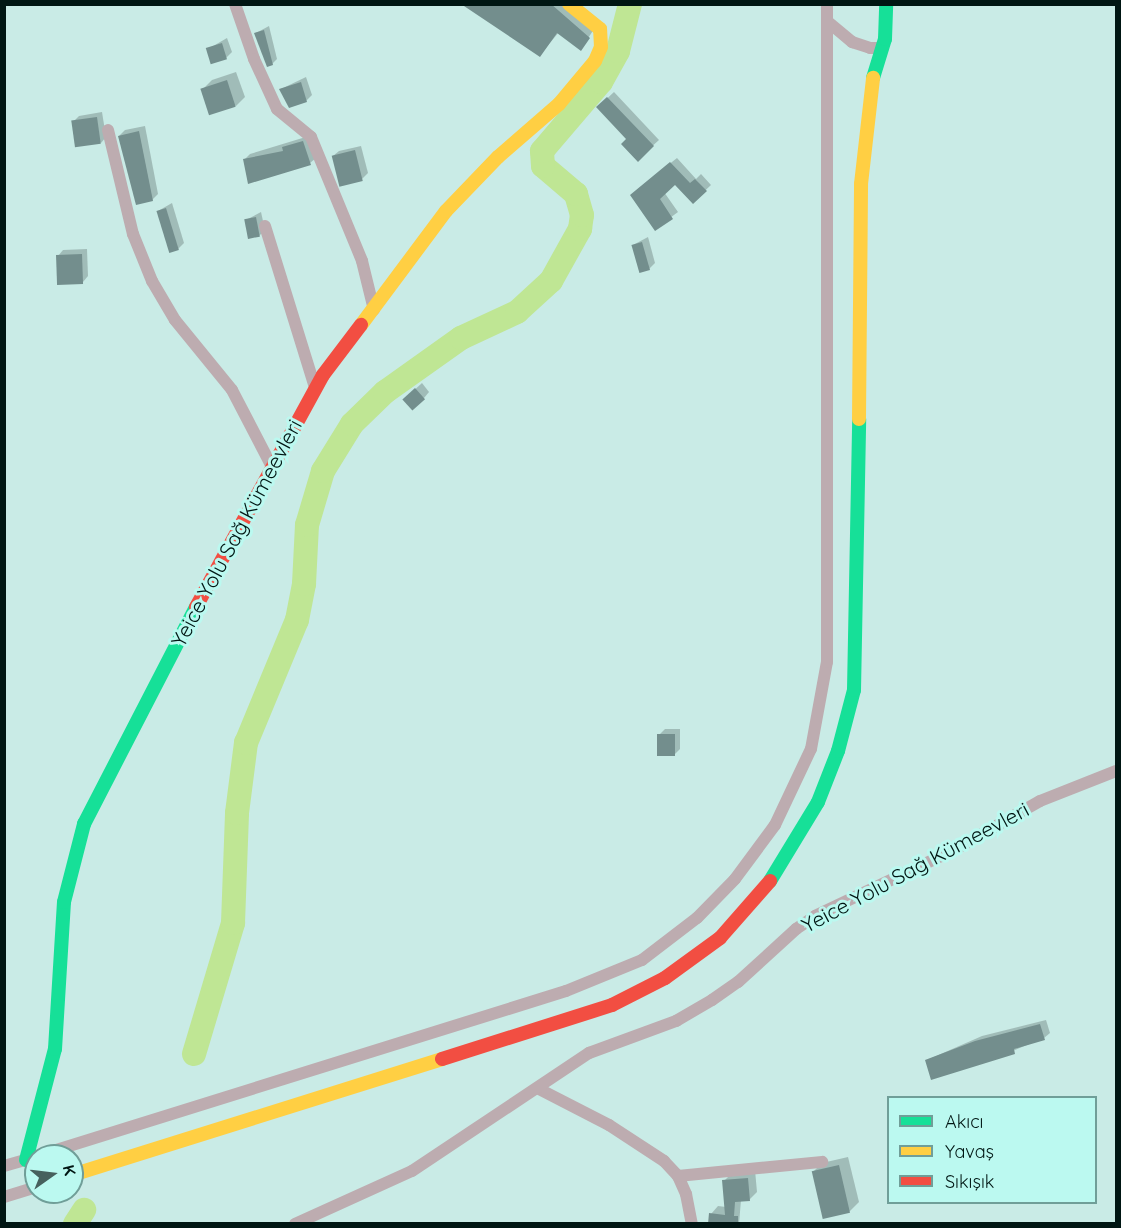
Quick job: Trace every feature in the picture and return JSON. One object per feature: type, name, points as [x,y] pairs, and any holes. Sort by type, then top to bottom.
[{"type":"street","points":[[235,4],[254,60],[277,109],[311,136],[362,261],[374,310]]},
{"type":"street","name":"Yeice Yolu Sağ Kümeevleri","points":[[36,1144],[57,1040],[64,902],[74,852],[84,824],[158,678],[315,388],[446,211],[498,157],[559,104],[596,60],[601,47],[600,29],[569,4]]},
{"type":"street","points":[[75,1144],[566,991],[642,960],[697,918],[735,879],[775,825],[811,748],[826,662],[827,4]]},
{"type":"street","points":[[84,1171],[612,1005],[698,956],[744,914],[776,874],[818,802],[838,750],[854,690],[857,653],[861,184],[869,92],[883,48],[886,4]]},
{"type":"street","points":[[828,21],[852,42],[870,48],[883,48]]},
{"type":"street","points":[[108,130],[133,234],[152,281],[175,320],[232,390],[272,467]]},
{"type":"street","points":[[265,226],[315,388]]},
{"type":"street","name":"Yeice Yolu Sağ Kümeevleri","points":[[295,1224],[412,1171],[539,1089],[589,1053],[676,1021],[712,1000],[738,982],[815,916],[954,850],[1040,801],[1116,771]]},
{"type":"street","points":[[539,1089],[634,1141],[678,1176],[692,1224]]},
{"type":"street","points":[[4,1166],[24,1160]]},
{"type":"street","points":[[678,1176],[822,1162]]},
{"type":"street","points":[[4,1197],[24,1191]]},
{"type":"building","points":[[461,4],[551,4],[590,38],[581,51],[557,33],[540,57]]},
{"type":"building","points":[[264,30],[273,65],[267,67],[254,33]]},
{"type":"building","points":[[222,43],[227,59],[211,64],[206,48]]},
{"type":"building","points":[[227,80],[236,107],[209,115],[200,89]]},
{"type":"building","points":[[301,82],[307,102],[289,108],[279,89]]},
{"type":"building","points":[[607,97],[654,146],[638,162],[621,144],[626,139],[596,107]]},
{"type":"building","points":[[97,117],[101,144],[75,147],[71,121]]},
{"type":"building","points":[[139,131],[153,201],[136,205],[118,136]]},
{"type":"building","points":[[303,141],[311,165],[248,184],[243,159],[283,151],[282,147]]},
{"type":"building","points":[[355,150],[363,181],[339,187],[332,156]]},
{"type":"building","points":[[670,162],[690,183],[695,179],[707,191],[693,204],[675,185],[660,199],[673,219],[655,231],[630,195]]},
{"type":"building","points":[[166,208],[179,250],[169,253],[156,211]]},
{"type":"building","points":[[256,217],[260,237],[248,239],[244,219]]},
{"type":"building","points":[[642,242],[650,270],[639,273],[631,245]]},
{"type":"building","points":[[82,254],[83,284],[57,285],[56,255]]},
{"type":"building","points":[[415,388],[425,399],[412,411],[402,399]]},
{"type":"building","points":[[657,734],[675,734],[675,756],[657,756]]},
{"type":"building","points":[[1040,1024],[1045,1040],[1014,1049],[1015,1054],[931,1080],[925,1060],[975,1041]]},
{"type":"building","points":[[839,1165],[850,1213],[823,1219],[812,1171]]},
{"type":"building","points":[[748,1178],[750,1201],[735,1202],[734,1216],[738,1216],[738,1224],[708,1224],[709,1213],[725,1215],[722,1180]]},
{"type":"waterway","points":[[194,1054],[233,923],[237,813],[246,743],[297,620],[304,584],[307,525],[323,471],[352,424],[385,392],[461,338],[517,312],[551,281],[580,229],[582,215],[576,194],[543,166],[542,151],[601,82],[618,51],[630,4]]},
{"type":"waterway","points":[[75,1224],[84,1210]]},
{"type":"traffic: fast","points":[[873,78],[885,39],[886,4]]},
{"type":"traffic: fast","points":[[770,881],[818,802],[838,751],[854,690],[859,419]]},
{"type":"traffic: fast","points":[[30,1144],[55,1049],[64,902],[84,824],[196,607]]},
{"type":"traffic: slow","points":[[361,325],[446,211],[498,157],[559,104],[595,61],[601,47],[600,29],[569,4]]},
{"type":"traffic: slow","points":[[859,419],[861,184],[873,78]]},
{"type":"traffic: slow","points":[[84,1171],[442,1059]]},
{"type":"traffic: jam","points":[[196,607],[323,375],[361,325]]},
{"type":"traffic: jam","points":[[442,1059],[612,1005],[665,978],[720,938],[770,881]]}]
